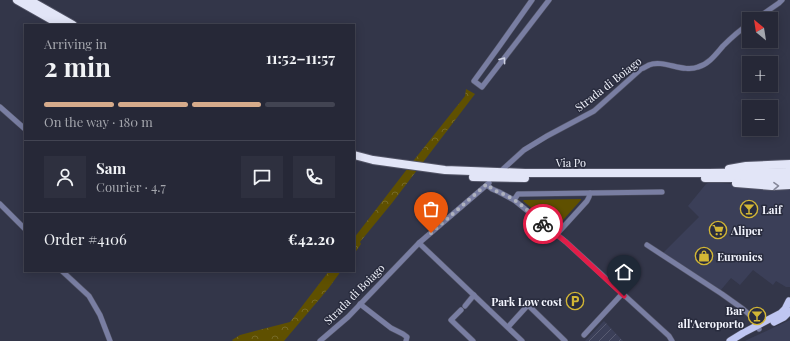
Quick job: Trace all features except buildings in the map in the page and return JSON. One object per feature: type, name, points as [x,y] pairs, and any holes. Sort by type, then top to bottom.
[{"type":"highway","points":[[17,0],[59,24]]},
{"type":"highway","points":[[29,0],[71,24]]},
{"type":"highway","name":"Via Po","points":[[355,155],[381,161],[445,170],[790,178]]},
{"type":"highway","name":"Via Po","points":[[355,161],[435,175],[496,178],[662,178],[790,172]]},
{"type":"highway","points":[[710,176],[746,166],[790,164]]},
{"type":"highway","points":[[710,176],[747,184],[772,186],[790,185]]},
{"type":"main road","points":[[738,341],[781,313],[790,300]]},
{"type":"main road","points":[[730,341],[743,333],[783,318],[790,311]]},
{"type":"street","points":[[532,0],[476,82],[482,87],[549,0]]},
{"type":"street","points":[[766,12],[782,0]]},
{"type":"street","name":"Strada di Boiago","points":[[502,170],[524,150],[594,111],[641,69],[650,64],[658,63],[682,68],[698,68],[710,60],[733,36],[742,29]]},
{"type":"street","points":[[0,107],[24,128]]},
{"type":"street","name":"Strada di Boiago","points":[[320,341],[348,317],[420,243],[489,183],[492,189],[514,200]]},
{"type":"street","points":[[662,192],[518,194],[514,200],[566,242],[670,337],[672,341]]},
{"type":"street","points":[[556,235],[587,201],[590,193]]},
{"type":"street","points":[[0,204],[24,228]]},
{"type":"street","points":[[420,243],[522,341]]},
{"type":"street","points":[[647,245],[730,300],[752,317],[758,327]]},
{"type":"street","points":[[63,272],[89,296],[100,315],[110,341]]},
{"type":"street","points":[[584,335],[622,294]]},
{"type":"street","points":[[473,341],[451,320],[474,295]]},
{"type":"street","points":[[360,304],[391,328],[407,337],[406,341]]},
{"type":"street","points":[[508,327],[528,305],[565,341]]},
{"type":"shaded area","points":[[710,182],[767,187],[790,187],[790,287],[786,287],[776,281],[773,285],[753,270],[740,285],[731,278],[720,291],[663,253],[699,217],[688,206],[706,184]]},
{"type":"shaded area","points":[[790,320],[790,341],[745,341],[751,338]]},
{"type":"shaded area","points":[[604,321],[623,341],[585,341]]},
{"type":"green space","points":[[466,89],[475,94],[392,203],[360,242],[361,244],[355,253],[355,237],[465,96]]},
{"type":"green space","points":[[581,199],[556,228],[523,201],[524,200]]},
{"type":"green space","points":[[328,272],[340,272],[328,289],[284,341],[232,340],[240,335],[290,322]]},
{"type":"way so far","points":[[431,233],[487,184],[492,189],[514,200],[543,224]]},
{"type":"place","name":"Laif","points":[[749,209]]},
{"type":"place","name":"Aliper","points":[[718,230]]},
{"type":"place","name":"Euronics","points":[[704,256]]},
{"type":"place","name":"Park Low cost","points":[[575,301]]},
{"type":"place","name":"Bar all'Aeroporto","points":[[757,316]]},
{"type":"route","points":[[543,224],[566,242],[624,296]]}]
